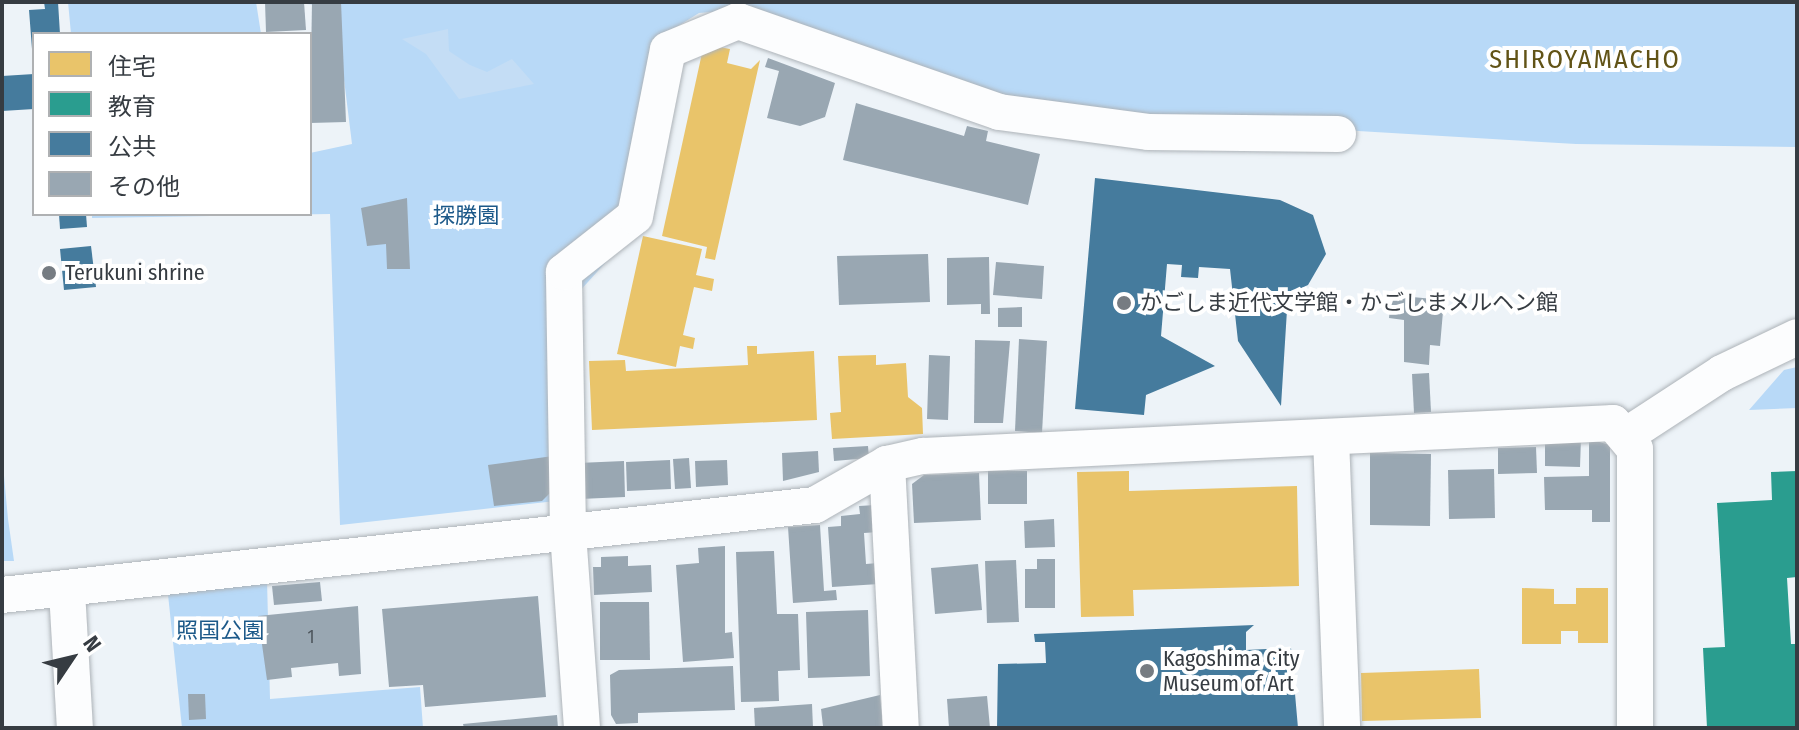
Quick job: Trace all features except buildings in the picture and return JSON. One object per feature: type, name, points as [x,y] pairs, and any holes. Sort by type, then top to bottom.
[{"type":"street","points":[[582,728],[568,531],[564,272],[635,216],[668,50],[738,21],[999,112],[1148,132],[1338,134]]},
{"type":"street","points":[[1627,435],[1797,337]]},
{"type":"street","points":[[2,595],[67,591],[815,505],[887,464],[923,456],[1331,438],[1358,430],[1613,423],[1627,435],[1635,449],[1635,728]]},
{"type":"street","points":[[1331,438],[1342,728]]},
{"type":"street","points":[[887,464],[901,728]]},
{"type":"street","points":[[67,591],[75,728]]},
{"type":"green space","points":[[68,2],[256,2],[261,32],[71,32]]},
{"type":"green space","name":"探勝園","points":[[288,2],[1797,2],[1797,147],[1576,144],[1154,119],[1002,101],[724,11],[699,13],[654,41],[643,221],[578,293],[556,501],[340,525],[330,214],[312,214],[312,153],[352,144],[335,7]]},
{"type":"green space","points":[[92,216],[211,216],[92,218]]},
{"type":"green space","points":[[1797,367],[1797,408],[1749,410],[1784,370]]},
{"type":"green space","points":[[2,454],[8,519],[14,561],[2,561]]},
{"type":"green space","name":"照国公園","points":[[267,580],[270,699],[420,687],[423,728],[182,728],[167,585]]},
{"type":"shaded area","points":[[448,29],[449,51],[470,65],[487,72],[512,59],[534,84],[459,99],[426,54],[402,39]]},
{"type":"place","name":"Terukuni shrine","points":[[49,273]]},
{"type":"place","name":"かごしま近代文学館・かごしまメルヘン館","points":[[1124,303]]},
{"type":"place","name":"Kagoshima City Museum of Art","points":[[1147,671]]},
{"type":"district","name":"SHIROYAMACHO","points":[[1585,60]]}]
